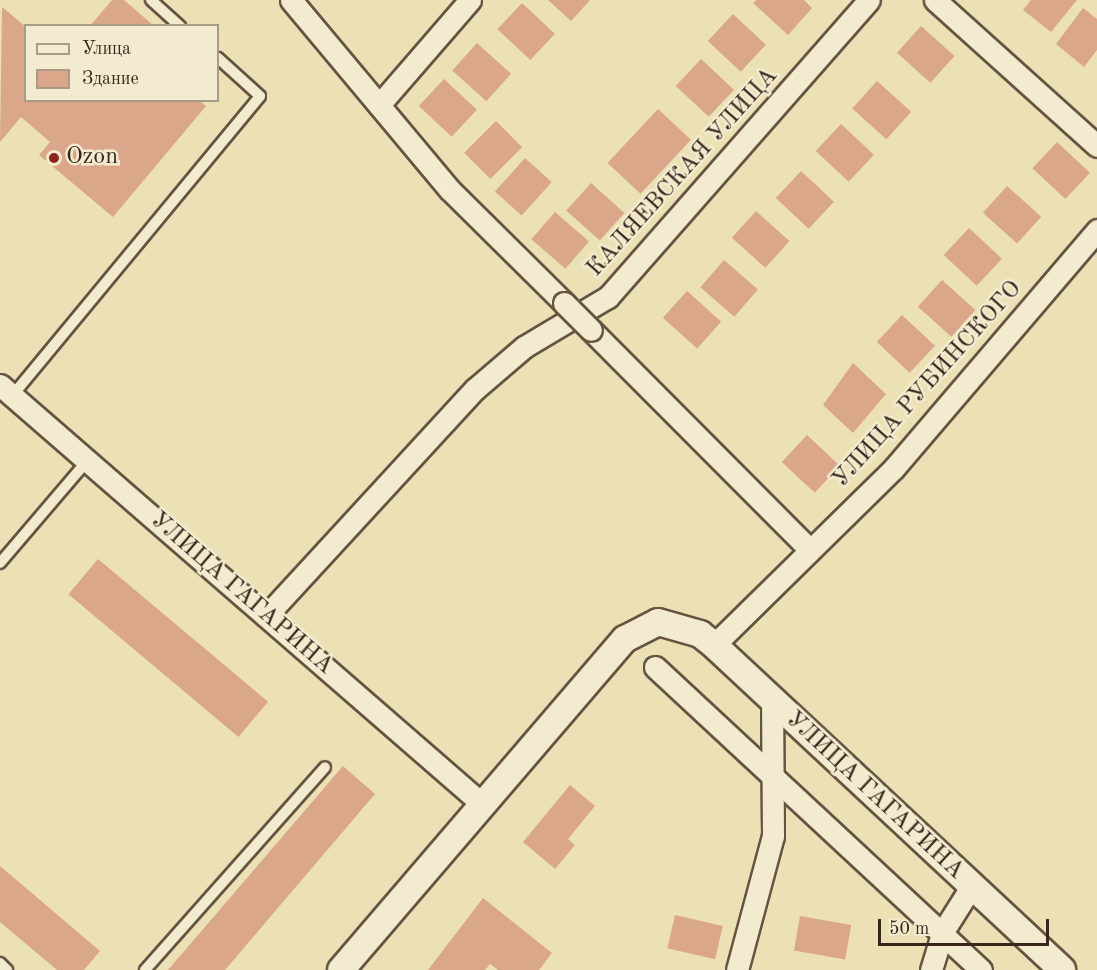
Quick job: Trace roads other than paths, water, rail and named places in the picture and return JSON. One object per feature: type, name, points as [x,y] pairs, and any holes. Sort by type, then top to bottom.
[{"type":"street","points":[[291,0],[450,190],[810,550]]},
{"type":"street","points":[[379,105],[470,0]]},
{"type":"street","name":"КАЛЯЕВСКАЯ УЛИЦА","points":[[266,616],[475,389],[524,346],[608,297],[869,0]]},
{"type":"street","points":[[935,0],[1097,146]]},
{"type":"street","name":"УЛИЦА РУБИНСКОГО","points":[[714,645],[894,468],[1097,230]]},
{"type":"street","name":"УЛИЦА ГАГАРИНА","points":[[6,391],[481,803]]},
{"type":"street","name":"УЛИЦА ГАГАРИНА","points":[[341,970],[481,803],[625,639],[658,622],[700,634],[714,645],[1062,970]]},
{"type":"street","points":[[655,667],[981,970]]},
{"type":"street","points":[[737,970],[772,836],[772,701]]},
{"type":"street","points":[[931,970],[942,933],[971,887]]},
{"type":"lane","points":[[151,0],[178,24]]},
{"type":"lane","points":[[6,391],[260,96],[219,59]]},
{"type":"lane","points":[[0,563],[87,461]]},
{"type":"lane","points":[[145,970],[325,767]]},
{"type":"lane","points":[[0,963],[7,970]]},
{"type":"place","name":"Ozon","points":[[54,158]]}]
